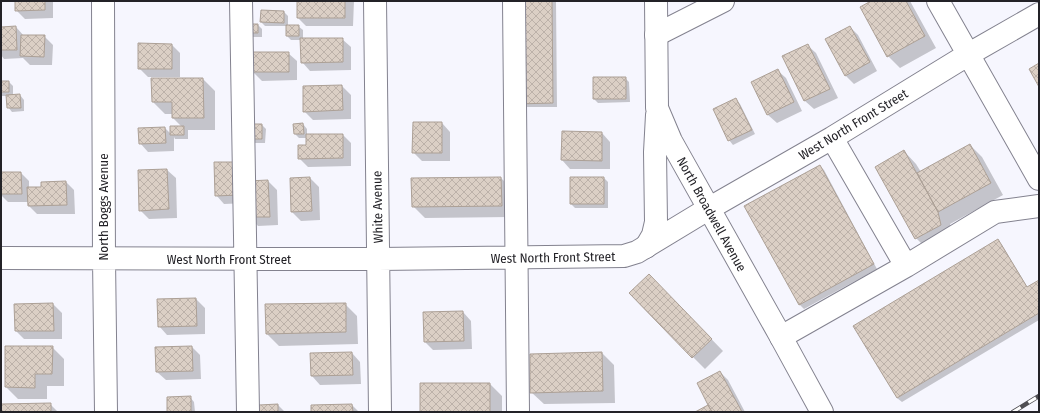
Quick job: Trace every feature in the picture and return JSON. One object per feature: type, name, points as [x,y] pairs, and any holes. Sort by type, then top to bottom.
[{"type":"street","name":"North Boggs Avenue","points":[[103,1],[106,412]]},
{"type":"street","points":[[241,1],[248,412]]},
{"type":"street","name":"White Avenue","points":[[375,1],[380,412]]},
{"type":"street","points":[[514,1],[518,412]]},
{"type":"street","name":"North Broadwell Avenue","points":[[656,1],[657,108],[671,141],[822,412]]},
{"type":"street","points":[[656,35],[723,1]]},
{"type":"street","points":[[938,1],[1039,179]]},
{"type":"street","name":"West North Front Street","points":[[1,258],[378,259],[624,256],[637,252],[646,247],[708,209],[832,138],[969,54],[1039,14]]},
{"type":"street","points":[[646,247],[653,235],[656,222],[655,152],[657,108]]},
{"type":"street","points":[[832,138],[906,266]]},
{"type":"street","points":[[781,337],[906,266],[995,212],[1039,206]]},
{"type":"building","points":[[15,1],[45,1],[45,10],[15,11]]},
{"type":"building","points":[[297,1],[345,1],[345,18],[297,18]]},
{"type":"building","points":[[515,1],[552,1],[553,103],[516,104]]},
{"type":"building","points":[[871,1],[906,1],[925,36],[887,57],[860,7]]},
{"type":"building","points":[[261,10],[284,11],[284,23],[260,22]]},
{"type":"building","points":[[247,24],[258,24],[258,33],[247,33]]},
{"type":"building","points":[[286,25],[299,25],[299,36],[286,36]]},
{"type":"building","points":[[16,26],[17,50],[1,50],[1,27]]},
{"type":"building","points":[[850,26],[870,62],[845,76],[825,39]]},
{"type":"building","points":[[21,35],[45,35],[44,57],[20,56]]},
{"type":"building","points":[[300,38],[343,38],[343,62],[301,63]]},
{"type":"building","points":[[138,43],[172,44],[172,69],[138,69]]},
{"type":"building","points":[[808,44],[830,89],[804,101],[782,56]]},
{"type":"building","points":[[252,52],[289,52],[289,72],[252,72]]},
{"type":"building","points":[[1039,63],[1039,87],[1029,69]]},
{"type":"building","points":[[778,69],[794,102],[767,115],[751,82]]},
{"type":"building","points":[[593,77],[626,77],[626,99],[593,99]]},
{"type":"building","points":[[151,78],[203,78],[204,118],[172,118],[172,102],[152,102]]},
{"type":"building","points":[[1,81],[9,81],[9,92],[1,92]]},
{"type":"building","points":[[342,85],[343,110],[303,112],[303,86]]},
{"type":"building","points":[[20,94],[21,108],[7,108],[6,95]]},
{"type":"building","points":[[736,98],[752,130],[728,141],[713,109]]},
{"type":"building","points":[[413,122],[442,122],[442,153],[412,153]]},
{"type":"building","points":[[303,123],[304,134],[294,134],[293,124]]},
{"type":"building","points":[[248,124],[262,124],[262,139],[247,139]]},
{"type":"building","points":[[170,126],[184,126],[184,135],[170,135]]},
{"type":"building","points":[[165,127],[166,143],[139,144],[138,128]]},
{"type":"building","points":[[562,131],[602,132],[602,161],[561,160]]},
{"type":"building","points":[[306,134],[343,134],[343,158],[298,159],[298,145],[306,145]]},
{"type":"building","points":[[970,144],[991,183],[938,212],[917,173]]},
{"type":"building","points":[[904,150],[938,212],[941,225],[915,239],[875,167]]},
{"type":"building","points":[[214,162],[239,162],[239,195],[215,196]]},
{"type":"building","points":[[820,165],[874,264],[799,305],[744,206]]},
{"type":"building","points":[[167,169],[169,209],[139,211],[138,170]]},
{"type":"building","points":[[1,172],[21,172],[22,194],[1,194]]},
{"type":"building","points":[[310,177],[312,211],[291,212],[290,178]]},
{"type":"building","points":[[501,177],[502,206],[412,207],[411,178]]},
{"type":"building","points":[[570,177],[604,177],[604,204],[570,204]]},
{"type":"building","points":[[268,180],[270,217],[249,217],[248,181]]},
{"type":"building","points":[[66,181],[67,205],[28,206],[27,187],[41,187],[41,182]]},
{"type":"building","points":[[998,239],[1027,287],[1039,280],[1039,313],[897,398],[853,326]]},
{"type":"building","points":[[649,274],[712,339],[692,358],[629,293]]},
{"type":"building","points":[[196,298],[197,326],[158,327],[157,299]]},
{"type":"building","points":[[53,303],[54,331],[15,331],[14,304]]},
{"type":"building","points":[[346,303],[346,332],[266,334],[265,304]]},
{"type":"building","points":[[463,311],[464,341],[424,342],[423,312]]},
{"type":"building","points":[[5,346],[53,346],[52,374],[35,374],[35,388],[5,387]]},
{"type":"building","points":[[192,346],[193,371],[156,372],[155,347]]},
{"type":"building","points":[[352,352],[353,375],[311,376],[310,353]]},
{"type":"building","points":[[602,352],[603,391],[530,393],[530,354]]},
{"type":"building","points":[[720,371],[742,412],[712,412],[708,405],[697,383]]},
{"type":"building","points":[[420,383],[490,383],[490,412],[420,412]]},
{"type":"building","points":[[191,396],[191,412],[167,412],[167,397]]},
{"type":"building","points":[[51,403],[51,412],[1,412],[1,404]]},
{"type":"building","points":[[278,404],[278,412],[259,412],[259,405]]},
{"type":"building","points":[[352,404],[353,412],[311,412],[311,405]]},
{"type":"building","points":[[708,405],[712,412],[695,412]]},
{"type":"railway","points":[[1013,412],[1039,396]]}]
